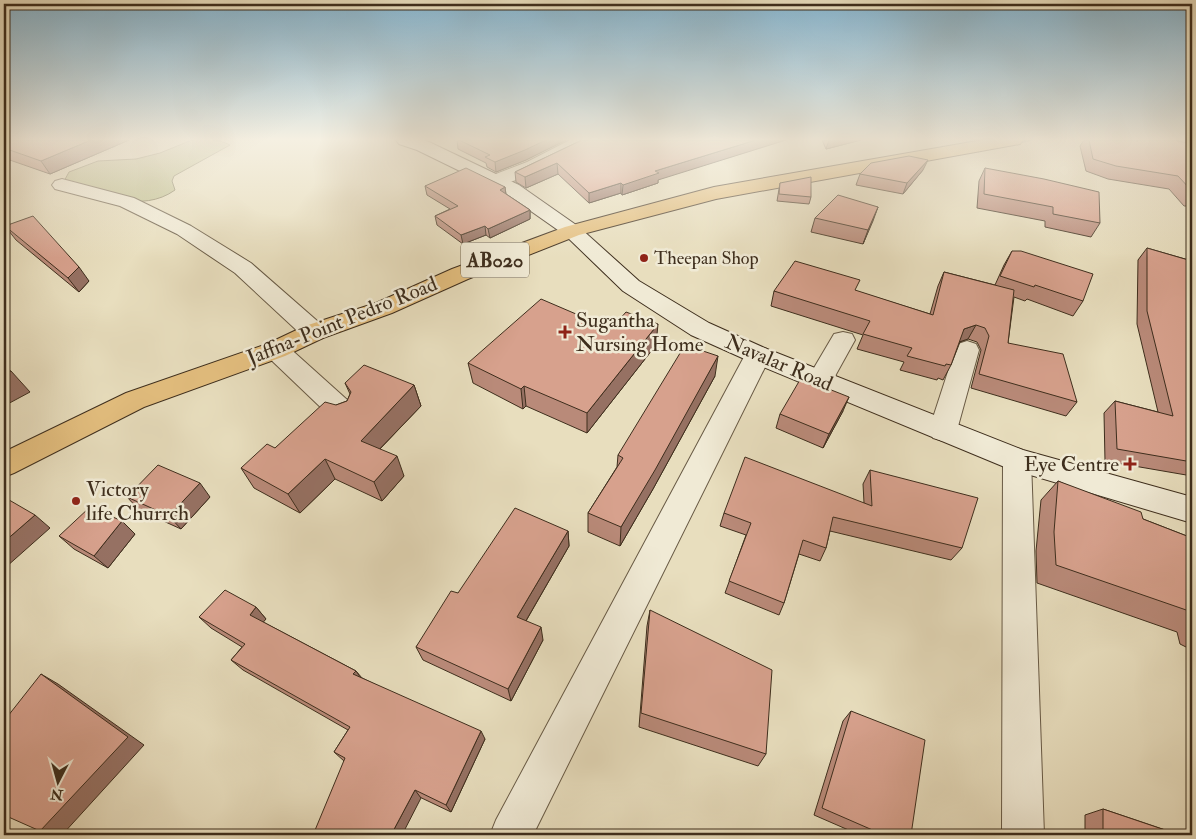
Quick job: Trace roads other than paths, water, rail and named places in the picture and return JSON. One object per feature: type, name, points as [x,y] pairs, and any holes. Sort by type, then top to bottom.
[{"type":"main road","name":"Jaffna-Point Pedro Road","points":[[4,465],[135,400],[276,350],[314,332],[384,308],[460,274],[572,231],[714,194],[796,179]]},
{"type":"street","name":"Navalar Road","points":[[491,179],[512,189],[572,231],[631,286],[700,328],[758,355],[1017,460],[1192,510]]},
{"type":"street","points":[[495,181],[500,179]]},
{"type":"street","points":[[62,185],[127,202],[184,230],[243,268],[314,332]]},
{"type":"street","points":[[820,380],[843,340]]},
{"type":"street","points":[[276,350],[344,412]]},
{"type":"street","points":[[943,430],[967,350]]},
{"type":"street","points":[[512,835],[758,355]]},
{"type":"street","points":[[1017,460],[1023,835]]},
{"type":"place","name":"Theepan Shop","points":[[644,258]]},
{"type":"place","name":"Sugantha Nursing Home","points":[[565,332]]},
{"type":"place","name":"Eye Centre","points":[[1130,464]]},
{"type":"place","name":"Victory life Churrch","points":[[76,501]]}]
